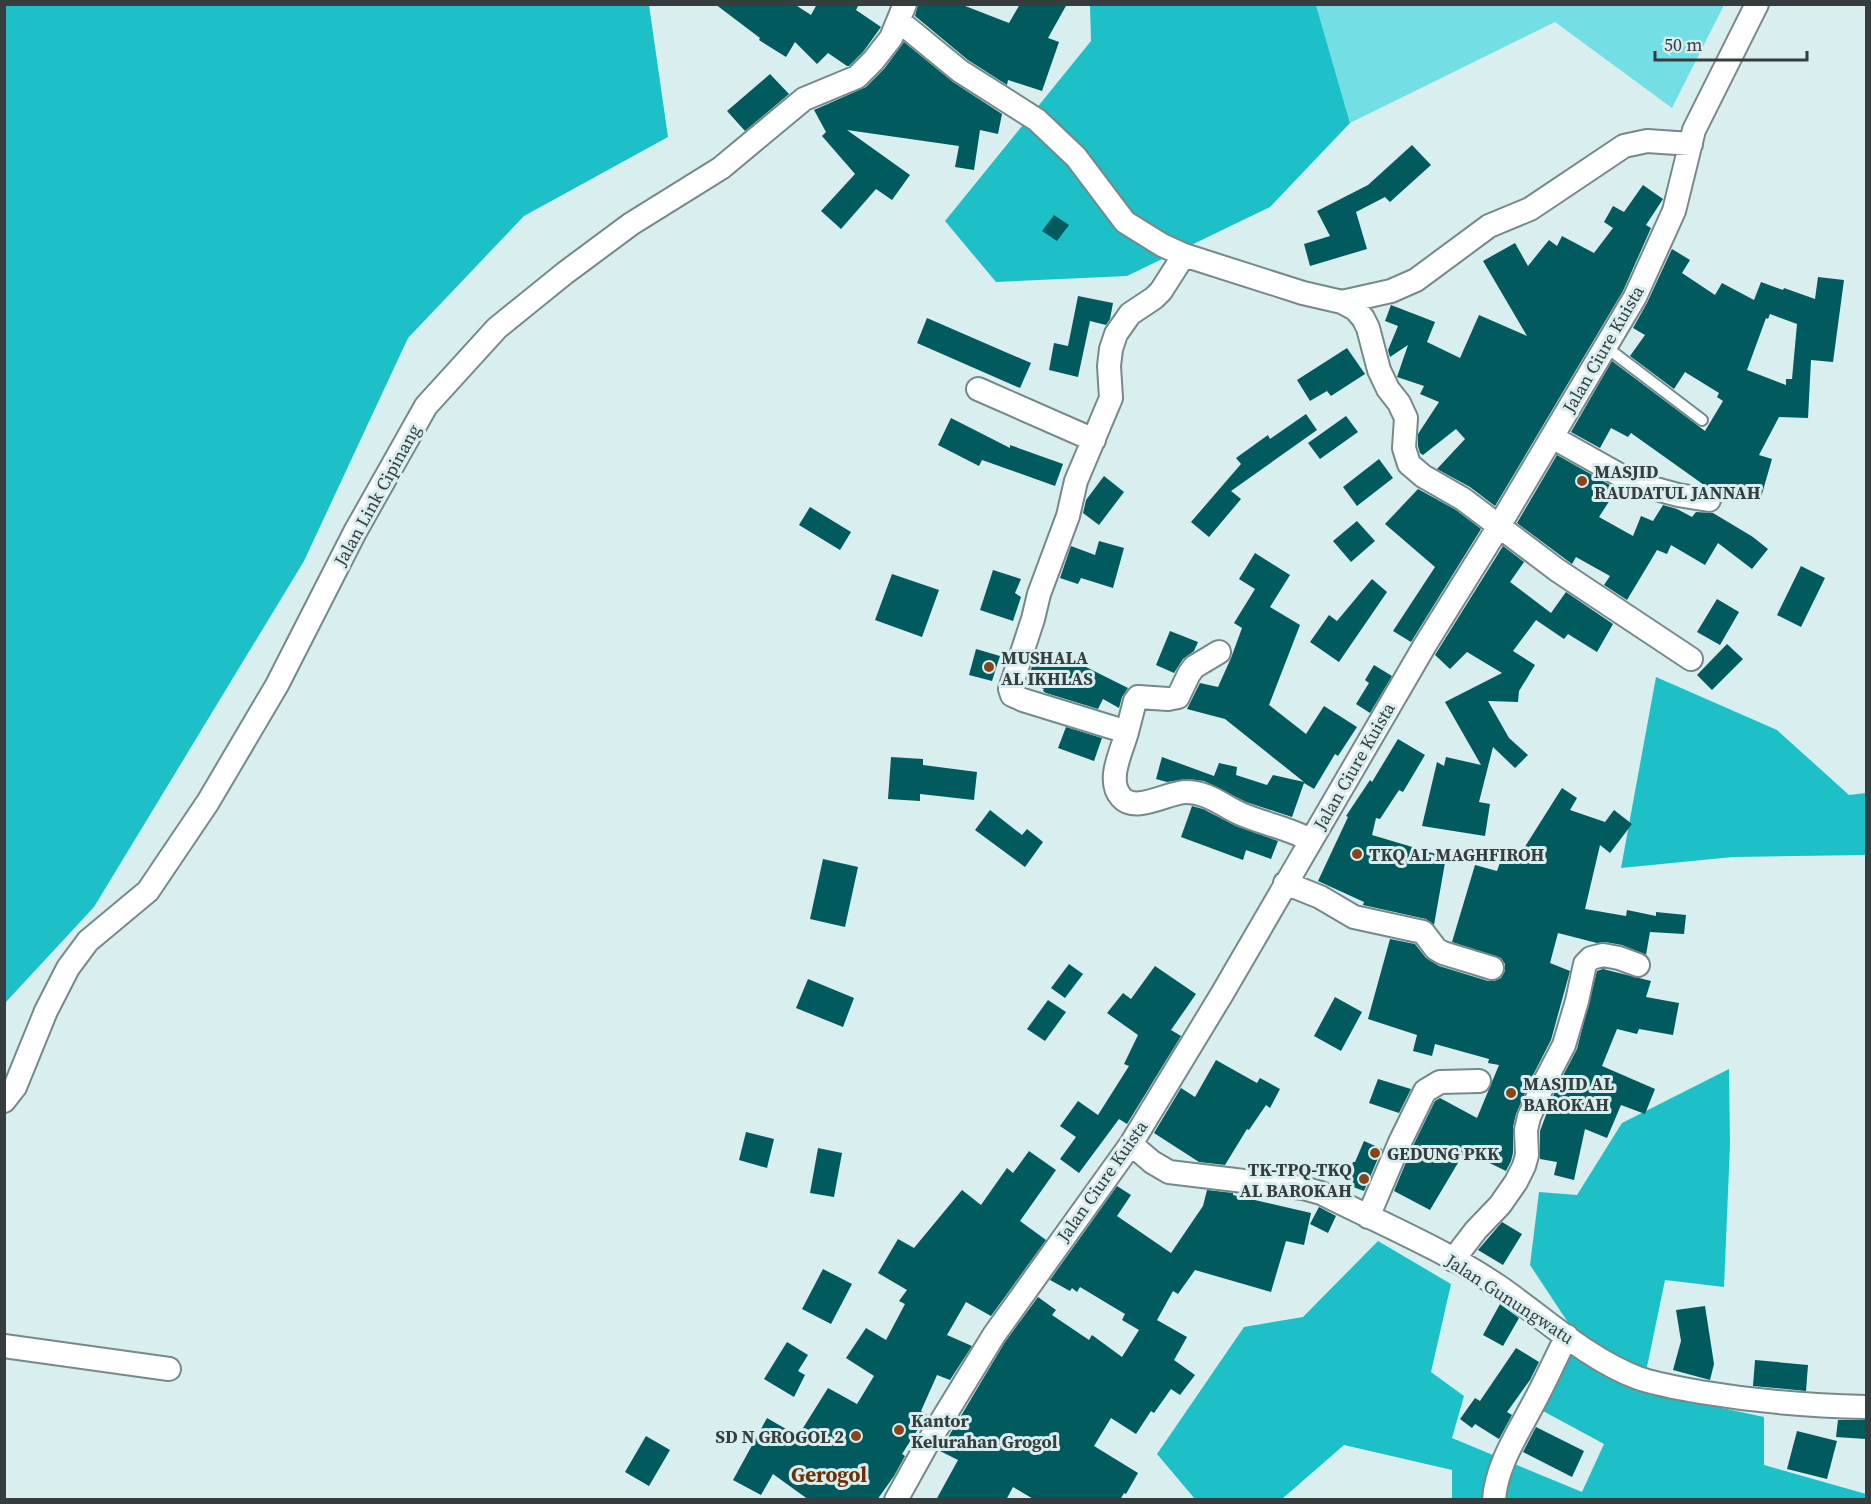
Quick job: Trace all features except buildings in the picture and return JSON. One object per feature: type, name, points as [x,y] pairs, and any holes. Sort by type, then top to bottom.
[{"type":"street","name":"Jalan Ciure Kuista","points":[[896,1500],[994,1335],[1131,1144],[1222,994],[1425,645],[1499,526],[1635,297],[1674,211],[1694,130],[1757,4]]},
{"type":"street","points":[[902,13],[960,71],[1037,120],[1076,157],[1125,222],[1162,245],[1184,255],[1303,294],[1342,302],[1355,309],[1363,318],[1379,370],[1406,418],[1404,448],[1409,464],[1423,476],[1463,499],[1557,570],[1691,659]]},
{"type":"street","name":"Jalan Link Cipinang","points":[[4,1101],[15,1087],[46,1011],[68,968],[88,941],[148,891],[208,802],[277,685],[355,532],[426,406],[497,328],[565,273],[631,224],[722,168],[804,99],[857,77],[891,38],[902,13]]},
{"type":"street","points":[[1342,302],[1391,291],[1416,280],[1489,226],[1530,209],[1624,146],[1647,141],[1691,144]]},
{"type":"street","points":[[1127,732],[1023,700],[1012,695],[1010,689],[1034,619],[1039,594],[1068,516],[1076,481],[1111,398],[1109,366],[1116,334],[1130,314],[1161,291],[1184,255]]},
{"type":"street","points":[[978,389],[1094,440]]},
{"type":"street","points":[[1552,437],[1634,483],[1709,501]]},
{"type":"street","points":[[1219,651],[1194,668],[1178,697],[1168,699],[1138,697],[1113,781],[1114,787],[1122,800],[1135,803],[1145,803],[1185,792],[1196,793],[1207,796],[1239,813],[1310,840]]},
{"type":"street","points":[[1285,883],[1320,897],[1354,917],[1422,932],[1436,949],[1443,953],[1492,968]]},
{"type":"street","points":[[1453,1260],[1476,1230],[1500,1205],[1524,1166],[1527,1155],[1526,1130],[1529,1117],[1564,1045],[1585,964],[1591,958],[1603,955],[1638,965]]},
{"type":"street","points":[[1368,1217],[1425,1091],[1440,1082],[1479,1081]]},
{"type":"street","name":"Jalan Gunungwatu","points":[[1131,1144],[1152,1162],[1169,1172],[1303,1188],[1321,1193],[1453,1260],[1496,1285],[1614,1367],[1658,1385],[1730,1397],[1866,1407]]},
{"type":"street","points":[[1494,1500],[1499,1474],[1512,1442],[1567,1336]]},
{"type":"street","points":[[4,1346],[169,1369]]},
{"type":"lane","points":[[1606,347],[1702,420]]},
{"type":"shaded area","points":[[5,4],[649,5],[668,137],[524,216],[408,338],[304,561],[94,907],[5,1003]]},
{"type":"shaded area","points":[[1090,5],[1316,5],[1350,123],[1270,207],[1127,276],[996,282],[945,221],[1091,41]]},
{"type":"shaded area","points":[[1316,5],[1724,5],[1672,108],[1555,22],[1350,123]]},
{"type":"shaded area","points":[[1656,677],[1777,730],[1849,795],[1866,793],[1866,855],[1733,857],[1621,868]]},
{"type":"shaded area","points":[[1729,1069],[1730,1145],[1724,1287],[1665,1280],[1642,1391],[1764,1417],[1764,1465],[1866,1494],[1866,1499],[1452,1499],[1452,1470],[1344,1445],[1282,1499],[1195,1499],[1157,1454],[1244,1327],[1303,1317],[1378,1241],[1451,1284],[1431,1372],[1464,1396],[1452,1438],[1582,1492],[1604,1444],[1543,1411],[1573,1330],[1530,1265],[1539,1192],[1577,1195],[1622,1123]]},
{"type":"place","name":"MASJID RAUDATUL JANNAH","points":[[1582,481]]},
{"type":"place","name":"MUSHALA AL IKHLAS","points":[[989,667]]},
{"type":"place","name":"TKQ AL MAGHFIROH","points":[[1357,854]]},
{"type":"place","name":"MASJID AL BAROKAH","points":[[1511,1093]]},
{"type":"place","name":"GEDUNG PKK","points":[[1375,1153]]},
{"type":"place","name":"TK-TPQ-TKQ AL BAROKAH","points":[[1364,1179]]},
{"type":"place","name":"Kantor Kelurahan Grogol","points":[[899,1430]]},
{"type":"place","name":"SD N GROGOL 2","points":[[856,1436]]},
{"type":"district","name":"Gerogol","points":[[829,1474]]}]
